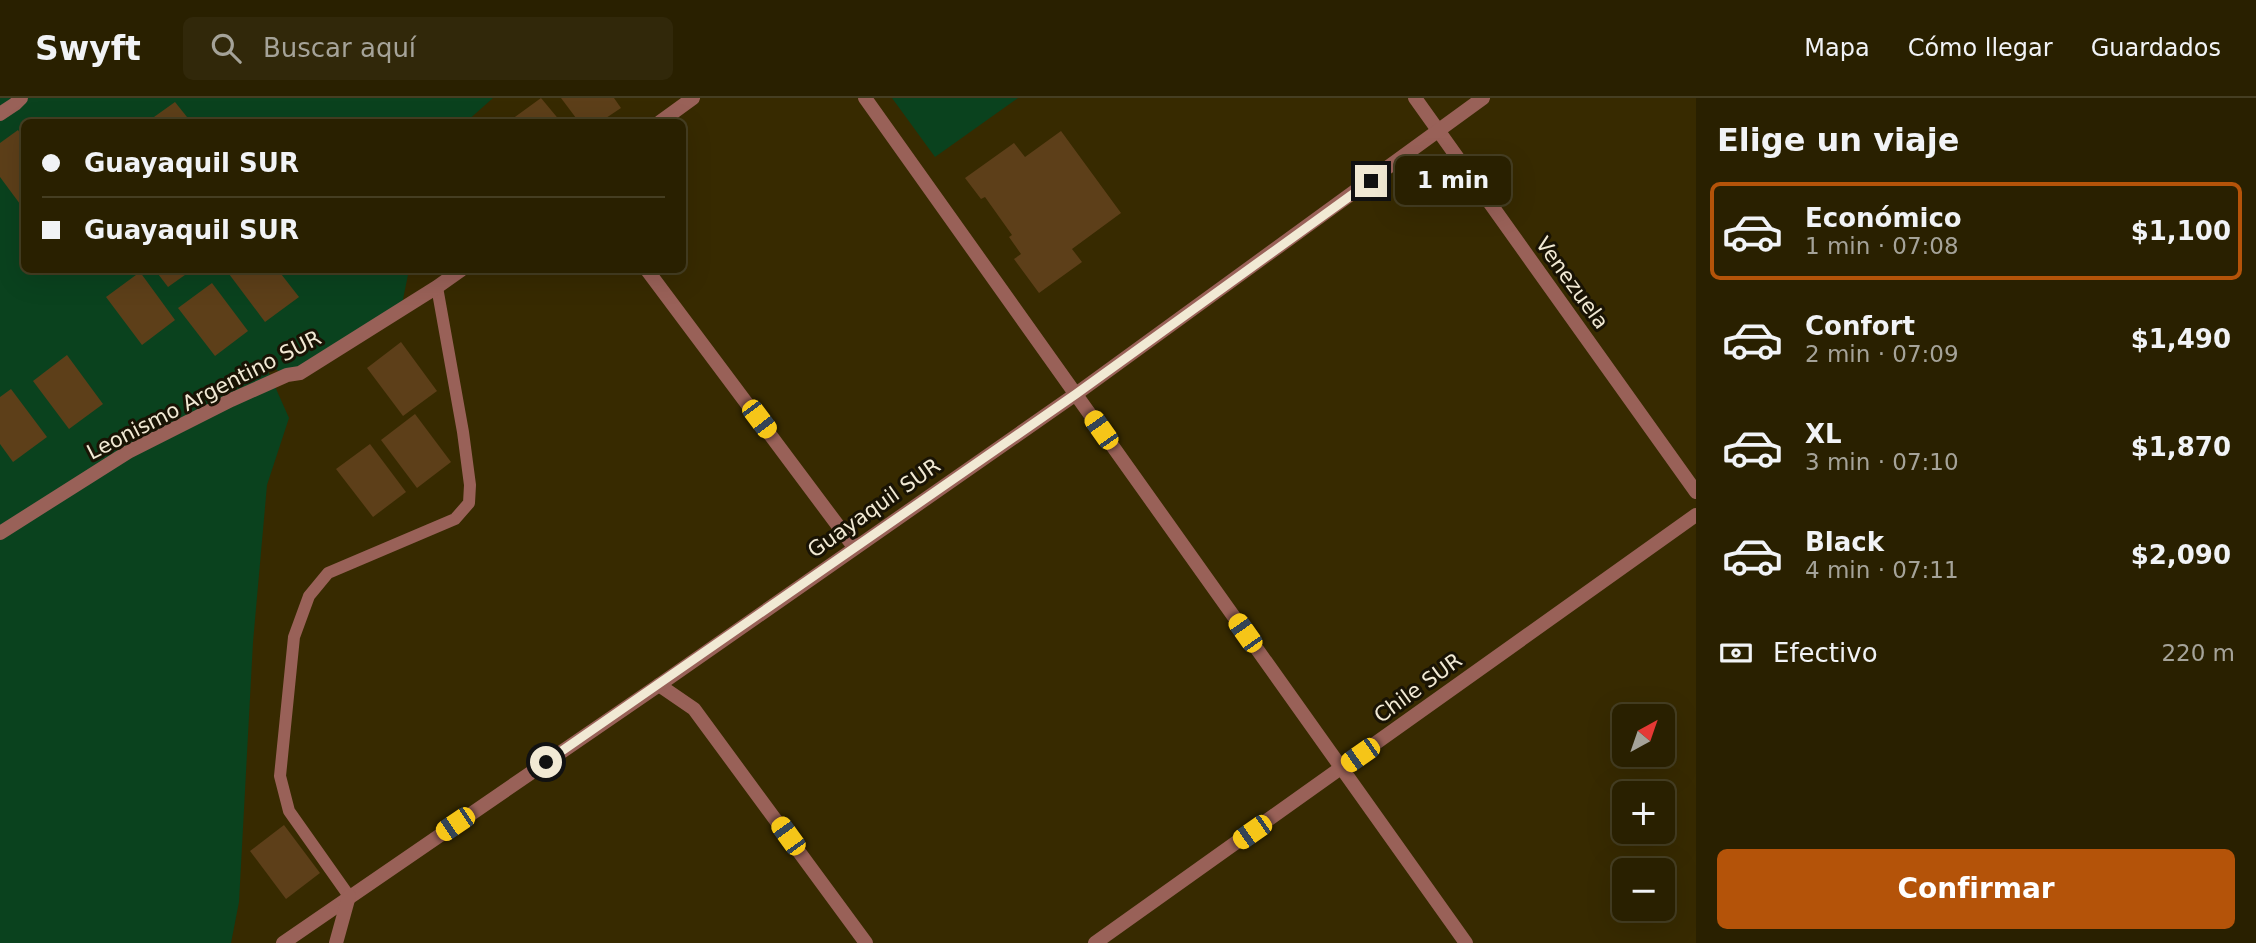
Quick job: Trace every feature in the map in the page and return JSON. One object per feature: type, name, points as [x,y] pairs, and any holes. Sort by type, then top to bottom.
[{"type":"street","points":[[0,114],[21,98]]},
{"type":"street","points":[[664,119],[693,98]]},
{"type":"street","points":[[865,98],[1466,943]]},
{"type":"street","name":"Venezuela","points":[[1415,98],[1696,492]]},
{"type":"street","name":"Guayaquil SUR","points":[[283,943],[1076,394],[1483,98]]},
{"type":"street","name":"Leonismo Argentino SUR","points":[[0,533],[128,452],[231,400],[287,375],[300,373],[457,273]]},
{"type":"street","points":[[649,273],[854,547]]},
{"type":"street","name":"Chile SUR","points":[[1095,943],[1696,515]]},
{"type":"street","points":[[659,685],[694,709],[866,943]]},
{"type":"street","points":[[336,943],[349,896]]},
{"type":"lane","points":[[349,896],[289,811],[280,776],[294,637],[309,596],[328,573],[455,519],[469,503],[470,485],[463,432],[437,288]]},
{"type":"green space","points":[[0,98],[493,98],[469,119],[21,119],[21,273],[408,273],[401,309],[287,375],[265,364],[289,418],[267,485],[253,642],[239,902],[231,943],[0,943]]},
{"type":"green space","points":[[892,98],[1018,98],[935,157]]},
{"type":"building","points":[[541,98],[558,119],[512,119]]},
{"type":"building","points":[[561,98],[614,98],[621,108],[604,119],[577,119]]},
{"type":"building","points":[[175,102],[189,119],[151,119]]},
{"type":"building","points":[[18,130],[21,134],[20,204],[0,177],[0,143]]},
{"type":"building","points":[[1061,131],[1121,213],[1072,249],[1082,262],[1039,293],[1014,259],[1021,254],[1009,237],[1012,235],[985,197],[981,199],[965,178],[1014,143],[1025,157]]},
{"type":"building","points":[[141,273],[175,320],[142,345],[106,297]]},
{"type":"building","points":[[157,273],[188,273],[168,287]]},
{"type":"building","points":[[280,273],[299,297],[265,322],[229,274]]},
{"type":"building","points":[[212,283],[248,331],[215,356],[178,308]]},
{"type":"building","points":[[401,342],[437,391],[403,416],[367,368]]},
{"type":"building","points":[[67,355],[103,404],[69,429],[33,381]]},
{"type":"building","points":[[11,389],[47,437],[13,462],[0,444],[0,397]]},
{"type":"building","points":[[415,414],[451,462],[417,488],[381,440]]},
{"type":"building","points":[[370,444],[406,492],[373,517],[336,469]]},
{"type":"building","points":[[284,825],[320,873],[286,899],[250,851]]},
{"type":"route","points":[[546,762],[1076,394],[1371,181]]}]
